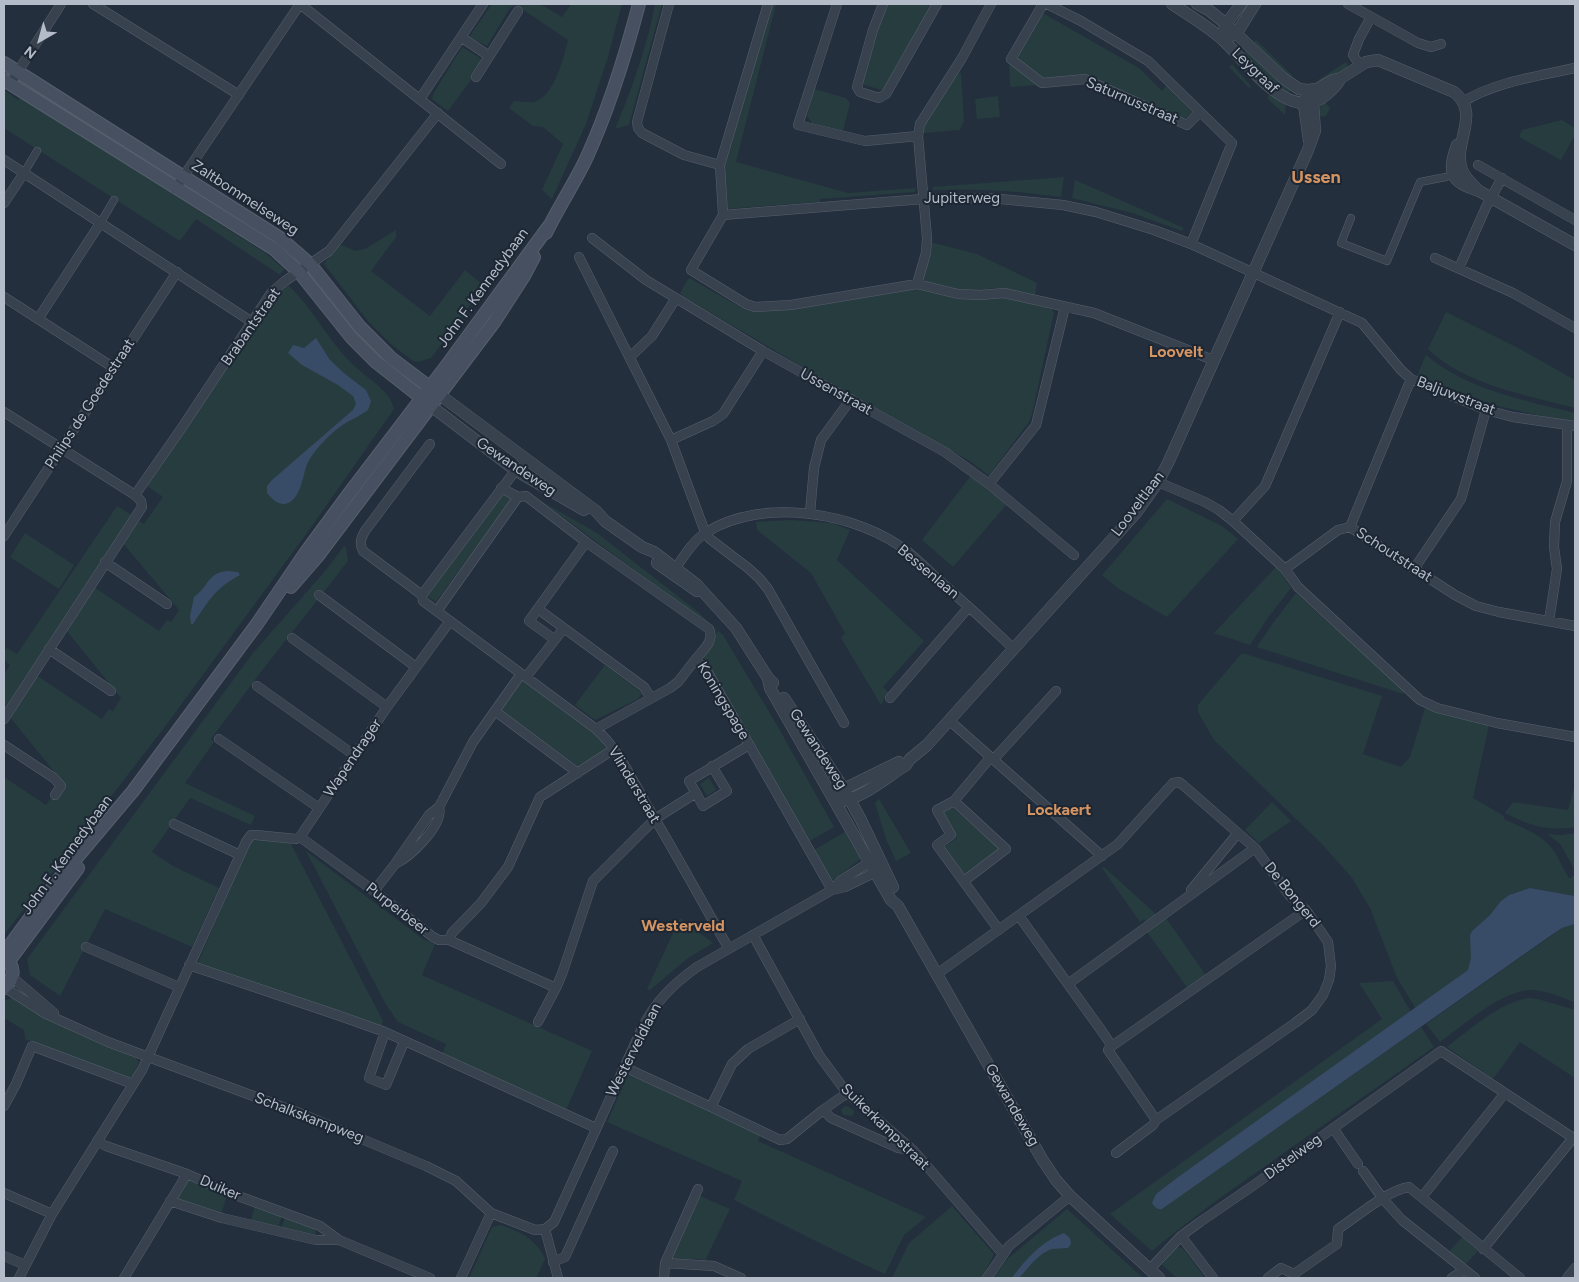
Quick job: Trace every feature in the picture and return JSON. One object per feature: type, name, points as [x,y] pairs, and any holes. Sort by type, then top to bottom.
[{"type":"main road","name":"John F. Kennedybaan","points":[[6,957],[58,880],[133,791],[257,624],[311,545],[435,391],[551,223],[597,133],[622,67],[639,4]]},
{"type":"main road","name":"Zaltbommelseweg","points":[[4,63],[280,238],[310,264],[360,327],[391,358],[435,391]]},
{"type":"main road","name":"Zaltbommelseweg","points":[[7,82],[274,249],[299,272],[351,336],[376,362],[426,402]]},
{"type":"main road","points":[[6,957],[13,971],[7,984]]},
{"type":"street","points":[[7,82],[17,72],[61,4]]},
{"type":"street","points":[[93,4],[239,94]]},
{"type":"street","points":[[175,188],[300,4],[501,164]]},
{"type":"street","points":[[420,98],[483,4]]},
{"type":"street","points":[[669,4],[637,122],[638,128],[642,133],[684,155],[720,165]]},
{"type":"street","points":[[768,4],[720,165],[723,215],[691,270],[746,304],[755,307],[791,305],[917,284],[958,294],[1004,293],[1094,312],[1214,360]]},
{"type":"street","points":[[837,4],[798,125],[865,141],[918,136]]},
{"type":"street","points":[[883,4],[873,30],[857,87],[860,92],[879,98],[886,94],[937,4]]},
{"type":"street","points":[[917,284],[926,253],[918,136],[920,124],[962,58],[992,4]]},
{"type":"street","name":"Saturnusstraat","points":[[1043,4],[1011,58],[1042,83],[1085,79],[1187,124],[1200,112]]},
{"type":"street","name":"Saturnusstraat","points":[[1047,4],[1081,21],[1148,61],[1232,143],[1191,244]]},
{"type":"street","name":"Leygraaf","points":[[1172,4],[1205,25],[1222,39],[1272,89],[1291,102],[1308,104]]},
{"type":"street","name":"Leygraaf","points":[[1198,4],[1226,24],[1283,78],[1295,87],[1307,90]]},
{"type":"street","points":[[1222,39],[1226,24],[1241,4]]},
{"type":"street","points":[[1222,39],[1236,34],[1255,4]]},
{"type":"street","points":[[1348,4],[1418,44],[1431,47],[1441,44]]},
{"type":"street","points":[[476,77],[518,11]]},
{"type":"street","points":[[1360,65],[1353,55],[1371,17]]},
{"type":"street","points":[[461,37],[489,56]]},
{"type":"street","points":[[1307,90],[1317,89],[1333,80],[1341,78],[1360,65],[1373,60],[1383,61],[1454,92],[1463,102],[1467,115],[1467,122],[1452,159],[1452,174],[1458,182],[1480,191],[1494,193],[1575,245]]},
{"type":"street","points":[[1463,102],[1481,92],[1497,87],[1575,69]]},
{"type":"street","points":[[1308,104],[1324,97],[1337,86],[1341,78]]},
{"type":"street","name":"Looveltlaan","points":[[837,802],[850,800],[906,765],[910,759],[927,745],[1136,513],[1158,482],[1168,464],[1308,150],[1310,141],[1307,90]]},
{"type":"street","name":"Brabantstraat","points":[[135,496],[271,294],[285,281],[329,251],[438,113]]},
{"type":"street","points":[[4,203],[38,151]]},
{"type":"street","points":[[4,160],[252,322]]},
{"type":"street","points":[[1478,165],[1574,217]]},
{"type":"street","points":[[1352,218],[1341,243],[1387,262],[1420,182],[1446,177]]},
{"type":"street","points":[[1459,268],[1502,178]]},
{"type":"street","name":"Jupiterweg","points":[[723,215],[923,199],[990,198],[1063,205],[1131,222],[1191,244],[1253,273]]},
{"type":"street","points":[[38,319],[114,200]]},
{"type":"street","name":"Ussenstraat","points":[[592,238],[646,280],[762,352],[945,452],[989,484],[1074,555]]},
{"type":"street","points":[[579,257],[671,440],[705,532],[710,540],[759,578],[768,589],[844,722]]},
{"type":"street","points":[[1436,258],[1513,293],[1575,328]]},
{"type":"street","name":"Philips de Goedestraat","points":[[4,536],[177,272]]},
{"type":"street","name":"Baljuwstraat","points":[[1253,273],[1362,322],[1401,370],[1411,379],[1486,410],[1571,426]]},
{"type":"street","points":[[4,297],[114,368]]},
{"type":"street","points":[[630,357],[652,336],[676,298]]},
{"type":"street","points":[[989,484],[1036,425],[1065,306]]},
{"type":"street","points":[[1233,521],[1265,486],[1340,312]]},
{"type":"street","points":[[671,440],[713,421],[723,414],[762,352]]},
{"type":"street","points":[[1350,527],[1411,379]]},
{"type":"street","name":"Gewandeweg","points":[[435,391],[642,547],[654,552],[674,570],[690,578],[736,628],[768,678],[818,747],[850,800],[876,866]]},
{"type":"street","points":[[810,514],[814,468],[821,440],[851,399]]},
{"type":"street","name":"Gewandeweg","points":[[426,402],[516,470],[593,515],[606,520]]},
{"type":"street","points":[[1414,569],[1461,498],[1486,410]]},
{"type":"street","points":[[4,412],[135,496],[141,501],[142,507],[4,719]]},
{"type":"street","points":[[1549,621],[1558,569],[1554,547],[1555,522],[1567,481],[1571,426]]},
{"type":"street","points":[[430,444],[365,531],[360,545],[363,551],[422,595],[524,459]]},
{"type":"street","points":[[1158,482],[1205,502],[1233,521],[1284,570],[1298,587],[1420,700],[1436,708],[1497,723],[1575,737]]},
{"type":"street","name":"Koningspage","points":[[501,488],[518,497],[526,496],[586,542],[709,629],[712,634],[711,640],[696,660],[706,669],[832,890]]},
{"type":"street","points":[[437,611],[518,497]]},
{"type":"street","name":"Bessenlaan","points":[[674,570],[705,532],[731,520],[755,514],[782,512],[810,514],[855,524],[880,535],[908,552],[1014,649]]},
{"type":"street","name":"Schoutstraat","points":[[1284,570],[1338,530],[1350,527],[1414,569],[1476,606],[1575,626]]},
{"type":"street","points":[[554,640],[530,621],[586,542]]},
{"type":"street","points":[[105,562],[166,604]]},
{"type":"street","points":[[319,595],[416,667]]},
{"type":"street","name":"Vlinderstraat","points":[[422,595],[422,601],[596,729],[614,749],[729,949]]},
{"type":"street","points":[[890,698],[969,607]]},
{"type":"street","points":[[538,609],[644,687],[651,698]]},
{"type":"street","name":"Wapendrager","points":[[300,837],[387,707],[450,621]]},
{"type":"street","points":[[374,891],[394,864],[402,861],[431,832],[440,812],[439,807],[473,742],[523,675],[564,628]]},
{"type":"street","points":[[292,638],[387,707]]},
{"type":"street","points":[[49,649],[111,692]]},
{"type":"street","points":[[596,729],[670,688],[678,682],[696,660]]},
{"type":"street","name":"Gewandeweg","points":[[768,678],[770,688],[837,802],[876,866],[898,896],[898,906],[1042,1159],[1056,1180],[1070,1196],[1159,1278]]},
{"type":"street","points":[[256,686],[354,755]]},
{"type":"street","points":[[999,930],[937,844],[951,835],[937,810],[954,801],[1056,691]]},
{"type":"street","points":[[495,711],[578,772]]},
{"type":"street","points":[[937,974],[1102,856],[950,721]]},
{"type":"street","points":[[219,739],[319,808]]},
{"type":"street","points":[[4,745],[54,778],[61,786],[55,795]]},
{"type":"street","points":[[712,766],[727,791],[703,806],[689,781],[712,766],[749,745]]},
{"type":"street","points":[[449,940],[452,933],[481,903],[508,867],[540,797],[614,749]]},
{"type":"street","name":"Looveltlaan","points":[[844,789],[902,760],[910,759]]},
{"type":"street","name":"De Bongerd","points":[[1102,856],[1118,844],[1173,783],[1179,782],[1255,848],[1290,896],[1306,910],[1328,942],[1332,966],[1323,995],[1312,1010],[1156,1120],[1153,1125],[1116,1153]]},
{"type":"street","points":[[837,802],[844,789]]},
{"type":"street","points":[[538,1022],[556,988],[592,881],[655,819],[696,794]]},
{"type":"street","points":[[954,801],[1006,850],[964,881]]},
{"type":"street","points":[[174,824],[240,855]]},
{"type":"street","points":[[1184,899],[1238,833]]},
{"type":"street","points":[[19,1278],[52,1214],[148,1058],[189,965],[251,835],[296,839],[300,837]]},
{"type":"street","name":"Purperbeer","points":[[300,837],[433,937],[439,940],[449,940],[556,988]]},
{"type":"street","points":[[1068,984],[1255,848]]},
{"type":"street","name":"Westerveldlaan","points":[[545,1229],[554,1222],[624,1067],[652,1009],[664,994],[697,967],[832,890],[840,881],[876,866]]},
{"type":"street","points":[[1156,1120],[1108,1050],[1306,910]]},
{"type":"street","points":[[1019,916],[1112,1046]]},
{"type":"street","name":"Suikerkampstraat","points":[[753,935],[819,1055],[847,1093],[913,1150],[1003,1254]]},
{"type":"street","points":[[86,947],[179,987]]},
{"type":"street","points":[[189,965],[385,1032],[596,1128]]},
{"type":"street","name":"Schalkskampweg","points":[[7,984],[46,1014],[64,1021]]},
{"type":"street","name":"Schalkskampweg","points":[[7,984],[83,1032],[148,1058],[307,1116],[426,1166],[456,1181],[490,1213],[535,1230],[545,1229]]},
{"type":"street","points":[[711,1107],[732,1064],[748,1049],[800,1019]]},
{"type":"street","points":[[385,1032],[369,1078],[386,1085],[404,1042]]},
{"type":"street","points":[[4,1106],[16,1084],[32,1046],[133,1084]]},
{"type":"street","name":"Distelweg","points":[[1150,1269],[1181,1236],[1441,1051],[1505,1093]]},
{"type":"street","points":[[624,1067],[780,1140],[787,1139],[847,1093]]},
{"type":"street","points":[[1422,1197],[1505,1093],[1574,1139],[1483,1249]]},
{"type":"street","points":[[823,1110],[831,1118],[898,1148],[913,1150]]},
{"type":"street","points":[[1333,1128],[1383,1198],[1402,1220],[1475,1278]]},
{"type":"street","name":"Duiker","points":[[97,1141],[188,1174],[230,1193],[320,1226],[339,1240],[430,1278]]},
{"type":"street","points":[[553,1262],[565,1257],[613,1151]]},
{"type":"street","points":[[124,1278],[188,1174]]},
{"type":"street","points":[[1268,1278],[1282,1268],[1294,1274],[1337,1244],[1338,1229],[1383,1198],[1401,1188],[1409,1187],[1520,1278]]},
{"type":"street","points":[[664,1278],[665,1263],[698,1189]]},
{"type":"street","points":[[4,1193],[52,1214]]},
{"type":"street","points":[[987,1278],[1010,1246],[1070,1196]]},
{"type":"street","name":"Duiker","points":[[170,1201],[222,1218],[316,1240],[339,1240]]},
{"type":"street","points":[[461,1278],[490,1213]]},
{"type":"street","points":[[545,1229],[558,1278]]},
{"type":"street","points":[[1181,1236],[1213,1278]]},
{"type":"street","points":[[4,1256],[25,1265]]},
{"type":"street","points":[[665,1263],[714,1266],[741,1278]]},
{"type":"street","points":[[1566,1278],[1575,1268]]},
{"type":"street","points":[[1452,1278],[1464,1270]]},
{"type":"green space","points":[[492,4],[540,4],[562,17],[571,4],[622,4],[608,57],[586,124],[552,199],[542,190],[563,144],[543,127],[533,126],[509,108],[514,101],[534,102],[541,99],[547,93],[557,76],[568,40],[516,5],[510,8],[487,46],[469,37]]},
{"type":"green space","points":[[655,4],[662,4],[629,125],[615,129],[638,67]]},
{"type":"green space","points":[[765,4],[776,4],[736,162],[848,193],[916,188],[915,192],[725,209],[724,167],[726,155]]},
{"type":"green space","points":[[885,4],[934,4],[885,91],[861,84]]},
{"type":"green space","points":[[1041,12],[1139,68],[1162,91],[1167,85],[1194,111],[1183,120],[1090,78],[1042,79],[1019,60],[1018,55]]},
{"type":"green space","points":[[1256,40],[1292,75],[1291,82],[1252,44]]},
{"type":"green space","points":[[462,47],[485,61],[448,111],[432,99],[433,94]]},
{"type":"green space","points":[[1247,49],[1290,90],[1288,98],[1242,54]]},
{"type":"green space","points":[[1346,62],[1348,67],[1321,84],[1318,80]]},
{"type":"green space","points":[[1009,64],[1013,64],[1037,83],[1037,85],[1011,87]]},
{"type":"green space","points":[[1232,64],[1251,86],[1250,89],[1229,67]]},
{"type":"green space","points":[[955,71],[961,74],[964,121],[960,130],[925,133],[921,130]]},
{"type":"green space","points":[[814,89],[846,98],[850,103],[843,131],[812,123],[807,116]]},
{"type":"green space","points":[[4,90],[18,100],[21,97],[264,252],[284,269],[280,275],[196,219],[180,241],[4,128]]},
{"type":"green space","points":[[1270,94],[1286,104],[1285,115],[1267,98]]},
{"type":"green space","points":[[998,96],[1000,117],[977,119],[975,99]]},
{"type":"green space","points":[[1325,102],[1330,108],[1326,116],[1318,117],[1318,110]]},
{"type":"green space","points":[[1562,120],[1575,128],[1575,135],[1561,160],[1519,137],[1522,130]]},
{"type":"green space","points":[[1064,177],[1061,197],[997,190],[933,190],[933,187]]},
{"type":"green space","points":[[1075,180],[1184,228],[1182,231],[1132,213],[1072,198]]},
{"type":"green space","points":[[396,230],[396,237],[371,271],[430,316],[465,270],[484,286],[431,358],[418,362],[413,361],[391,344],[368,321],[324,264],[339,244],[356,251],[365,249]]},
{"type":"green space","points":[[930,242],[977,254],[1035,282],[1037,284],[1035,295],[995,288],[964,292],[922,283],[920,280]]},
{"type":"green space","points":[[688,279],[740,307],[754,312],[920,289],[958,299],[1005,297],[1052,309],[1054,313],[1029,422],[988,475],[970,461],[834,385],[682,296],[680,293]]},
{"type":"green space","points":[[288,285],[306,305],[348,360],[389,397],[394,409],[312,526],[164,728],[4,935],[4,777],[46,805],[53,795],[65,785],[9,716],[36,675],[102,719],[109,709],[113,711],[121,698],[66,630],[94,587],[159,631],[167,620],[171,622],[179,610],[122,542],[138,520],[144,524],[163,497],[147,486],[274,298]]},
{"type":"green space","points":[[1446,312],[1520,349],[1575,380],[1575,408],[1497,387],[1460,372],[1443,361],[1428,349]]},
{"type":"green space","points":[[1426,355],[1459,377],[1478,385],[1516,398],[1575,413],[1575,421],[1554,419],[1494,405],[1417,376]]},
{"type":"green space","points":[[972,474],[1008,503],[953,567],[922,540]]},
{"type":"green space","points":[[500,494],[512,498],[436,602],[427,596]]},
{"type":"green space","points":[[1167,499],[1222,526],[1238,539],[1167,617],[1119,589],[1102,575]]},
{"type":"green space","points":[[541,501],[597,533],[698,612],[723,635],[778,727],[834,827],[808,842],[704,658],[703,653],[718,631]]},
{"type":"green space","points":[[117,506],[132,515],[4,710],[4,674],[10,665],[4,660],[4,651],[7,648],[17,654]]},
{"type":"green space","points":[[790,520],[832,523],[850,530],[837,560],[924,641],[883,687],[888,692],[881,705],[841,638],[845,633],[811,573],[757,530],[756,522]]},
{"type":"green space","points":[[25,533],[74,565],[59,589],[10,557]]},
{"type":"green space","points":[[344,546],[348,561],[211,739],[214,742],[185,783],[255,816],[251,825],[190,798],[152,852],[173,866],[219,888],[192,947],[105,909],[60,996],[30,975],[27,959],[253,653],[326,570]]},
{"type":"green space","points":[[1276,567],[1291,588],[1250,645],[1214,633]]},
{"type":"green space","points":[[1296,593],[1330,624],[1364,651],[1405,691],[1403,694],[1257,647]]},
{"type":"green space","points":[[1242,653],[1382,696],[1363,754],[1401,767],[1410,757],[1425,708],[1489,725],[1473,798],[1504,816],[1504,819],[1544,840],[1556,854],[1570,879],[1575,874],[1575,896],[1530,888],[1509,895],[1472,931],[1471,965],[1468,970],[1416,1009],[1397,978],[1370,908],[1352,878],[1321,843],[1214,740],[1198,712],[1198,705]]},
{"type":"green space","points":[[605,665],[642,693],[638,699],[595,720],[575,705]]},
{"type":"green space","points":[[521,678],[579,719],[606,749],[578,766],[501,709]]},
{"type":"green space","points":[[709,778],[716,790],[707,796],[700,784]]},
{"type":"green space","points":[[1575,784],[1575,827],[1547,828],[1522,821],[1505,813],[1513,802],[1568,810]]},
{"type":"green space","points":[[879,799],[911,853],[896,861],[886,839],[875,803]]},
{"type":"green space","points":[[1272,802],[1291,821],[1259,843],[1245,830]]},
{"type":"green space","points":[[952,807],[1002,851],[965,878],[942,848],[957,838],[943,812]]},
{"type":"green space","points":[[845,832],[861,859],[831,881],[812,851]]},
{"type":"green space","points":[[1575,833],[1574,868],[1560,844],[1547,834]]},
{"type":"green space","points":[[254,838],[290,842],[383,1021],[381,1027],[197,965],[248,846]]},
{"type":"green space","points":[[306,851],[423,939],[435,944],[422,975],[592,1051],[566,1110],[442,1055],[446,1044],[398,1022],[385,1003]]},
{"type":"green space","points":[[1104,867],[1157,915],[1146,923],[1144,919],[1140,922],[1102,868]]},
{"type":"green space","points":[[680,918],[713,943],[688,958],[650,990],[647,989]]},
{"type":"green space","points":[[1166,918],[1207,977],[1189,990],[1147,932]]},
{"type":"green space","points":[[1575,924],[1575,1002],[1544,992],[1534,990],[1522,991],[1497,1001],[1440,1042],[1426,1024],[1562,928]]},
{"type":"green space","points":[[1393,981],[1411,1012],[1178,1177],[1156,1194],[1155,1207],[1158,1209],[1163,1208],[1421,1027],[1434,1047],[1213,1203],[1152,1251],[1110,1214],[1382,1019],[1359,983]]},
{"type":"green space","points":[[13,997],[76,1033],[136,1058],[139,1062],[134,1076],[126,1078],[25,1039],[24,1030],[4,1018],[4,1001]]},
{"type":"green space","points":[[1528,998],[1538,999],[1575,1010],[1575,1078],[1520,1042],[1493,1079],[1447,1047],[1495,1011],[1506,1005]]},
{"type":"green space","points":[[628,1075],[728,1118],[760,1136],[758,1141],[926,1217],[904,1235],[885,1274],[847,1256],[734,1200],[742,1181],[607,1122]]},
{"type":"green space","points":[[845,1106],[854,1111],[853,1116],[843,1115],[841,1110]]},
{"type":"green space","points":[[188,1180],[227,1195],[222,1212],[178,1200],[177,1197]]},
{"type":"green space","points":[[700,1196],[730,1209],[705,1261],[700,1259],[671,1259],[675,1245]]},
{"type":"green space","points":[[255,1206],[282,1216],[278,1227],[251,1220]]},
{"type":"green space","points":[[952,1206],[994,1254],[982,1278],[892,1278],[909,1243]]},
{"type":"green space","points":[[1067,1209],[1143,1278],[994,1278],[1005,1261]]},
{"type":"green space","points":[[285,1217],[315,1229],[315,1236],[281,1229]]},
{"type":"green space","points":[[501,1225],[527,1237],[542,1252],[545,1259],[536,1278],[469,1278],[492,1227]]},
{"type":"green space","points":[[1463,1236],[1479,1250],[1463,1267],[1448,1253]]},
{"type":"green space","points":[[1177,1247],[1185,1251],[1205,1278],[1177,1278],[1162,1265]]},
{"type":"water","points":[[316,338],[330,360],[366,390],[371,401],[368,410],[339,427],[314,452],[308,462],[295,498],[287,504],[280,504],[267,493],[267,486],[353,410],[356,404],[353,396],[338,385],[302,365],[288,353],[293,345],[304,348]]},
{"type":"water","points":[[221,572],[238,572],[240,575],[218,591],[193,624],[191,624],[190,616],[194,597],[212,577]]},
{"type":"water","points":[[1530,888],[1575,896],[1575,924],[1562,928],[1550,936],[1162,1209],[1157,1209],[1154,1206],[1152,1203],[1156,1194],[1178,1177],[1468,970],[1471,958],[1470,935],[1472,931],[1509,895]]},
{"type":"water","points":[[1064,1233],[1070,1238],[1071,1244],[1068,1248],[1051,1249],[1033,1262],[1019,1278],[1012,1278],[1035,1252],[1048,1241]]},
{"type":"district","name":"Ussen","points":[[1316,178]]},
{"type":"district","name":"Loovelt","points":[[1176,352]]},
{"type":"district","name":"Lockaert","points":[[1059,810]]},
{"type":"district","name":"Westerveld","points":[[683,926]]}]
